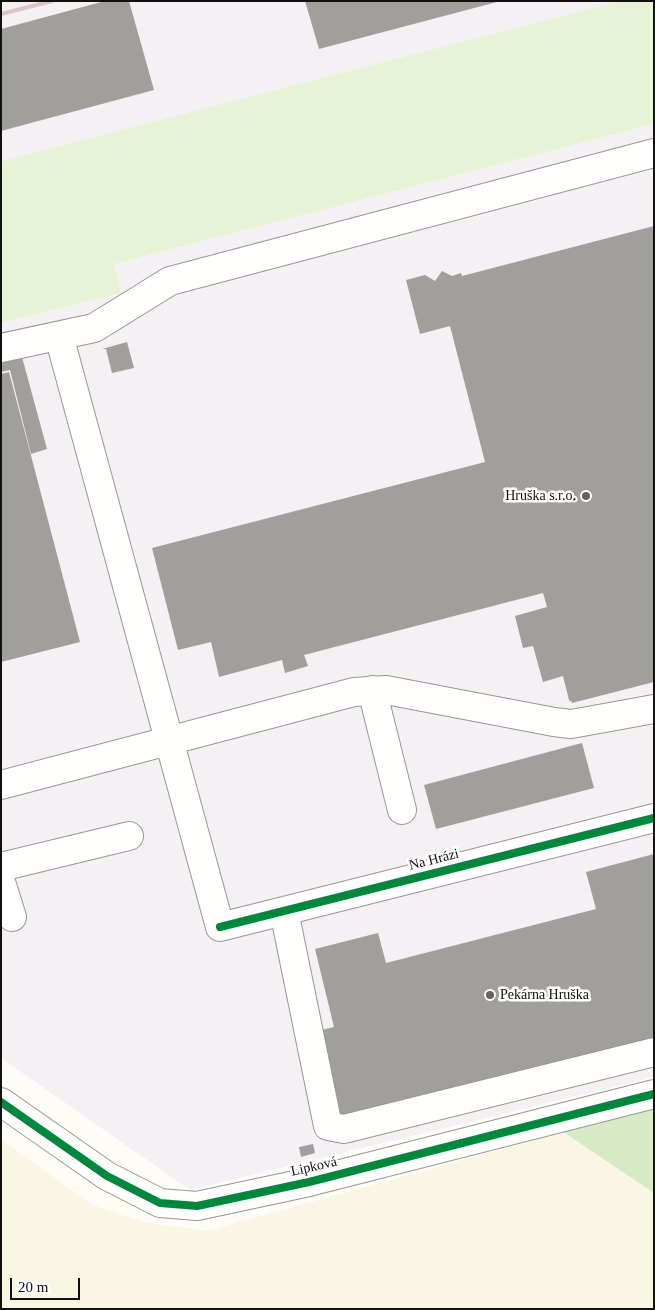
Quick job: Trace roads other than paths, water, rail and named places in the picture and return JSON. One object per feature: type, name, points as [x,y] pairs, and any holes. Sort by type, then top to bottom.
[{"type":"street","points":[[1,348],[94,328],[170,281],[654,153]]},
{"type":"street","points":[[59,336],[170,740]]},
{"type":"street","points":[[372,690],[402,810]]},
{"type":"street","points":[[1,785],[354,692],[386,690],[571,724],[654,709]]},
{"type":"street","name":"Na Hrázi","points":[[170,740],[220,927],[654,818]]},
{"type":"street","points":[[12,917],[2,881],[129,836]]},
{"type":"street","points":[[284,911],[328,1126],[344,1129],[654,1052]]},
{"type":"street","name":"Lipková","points":[[1,1102],[107,1176],[160,1203],[197,1206],[309,1182],[654,1094]]},
{"type":"railway","points":[[1,14],[52,1]]},
{"type":"place","name":"Hruška s.r.o.","points":[[586,496]]},
{"type":"place","name":"Pekárna Hruška","points":[[490,995]]}]
